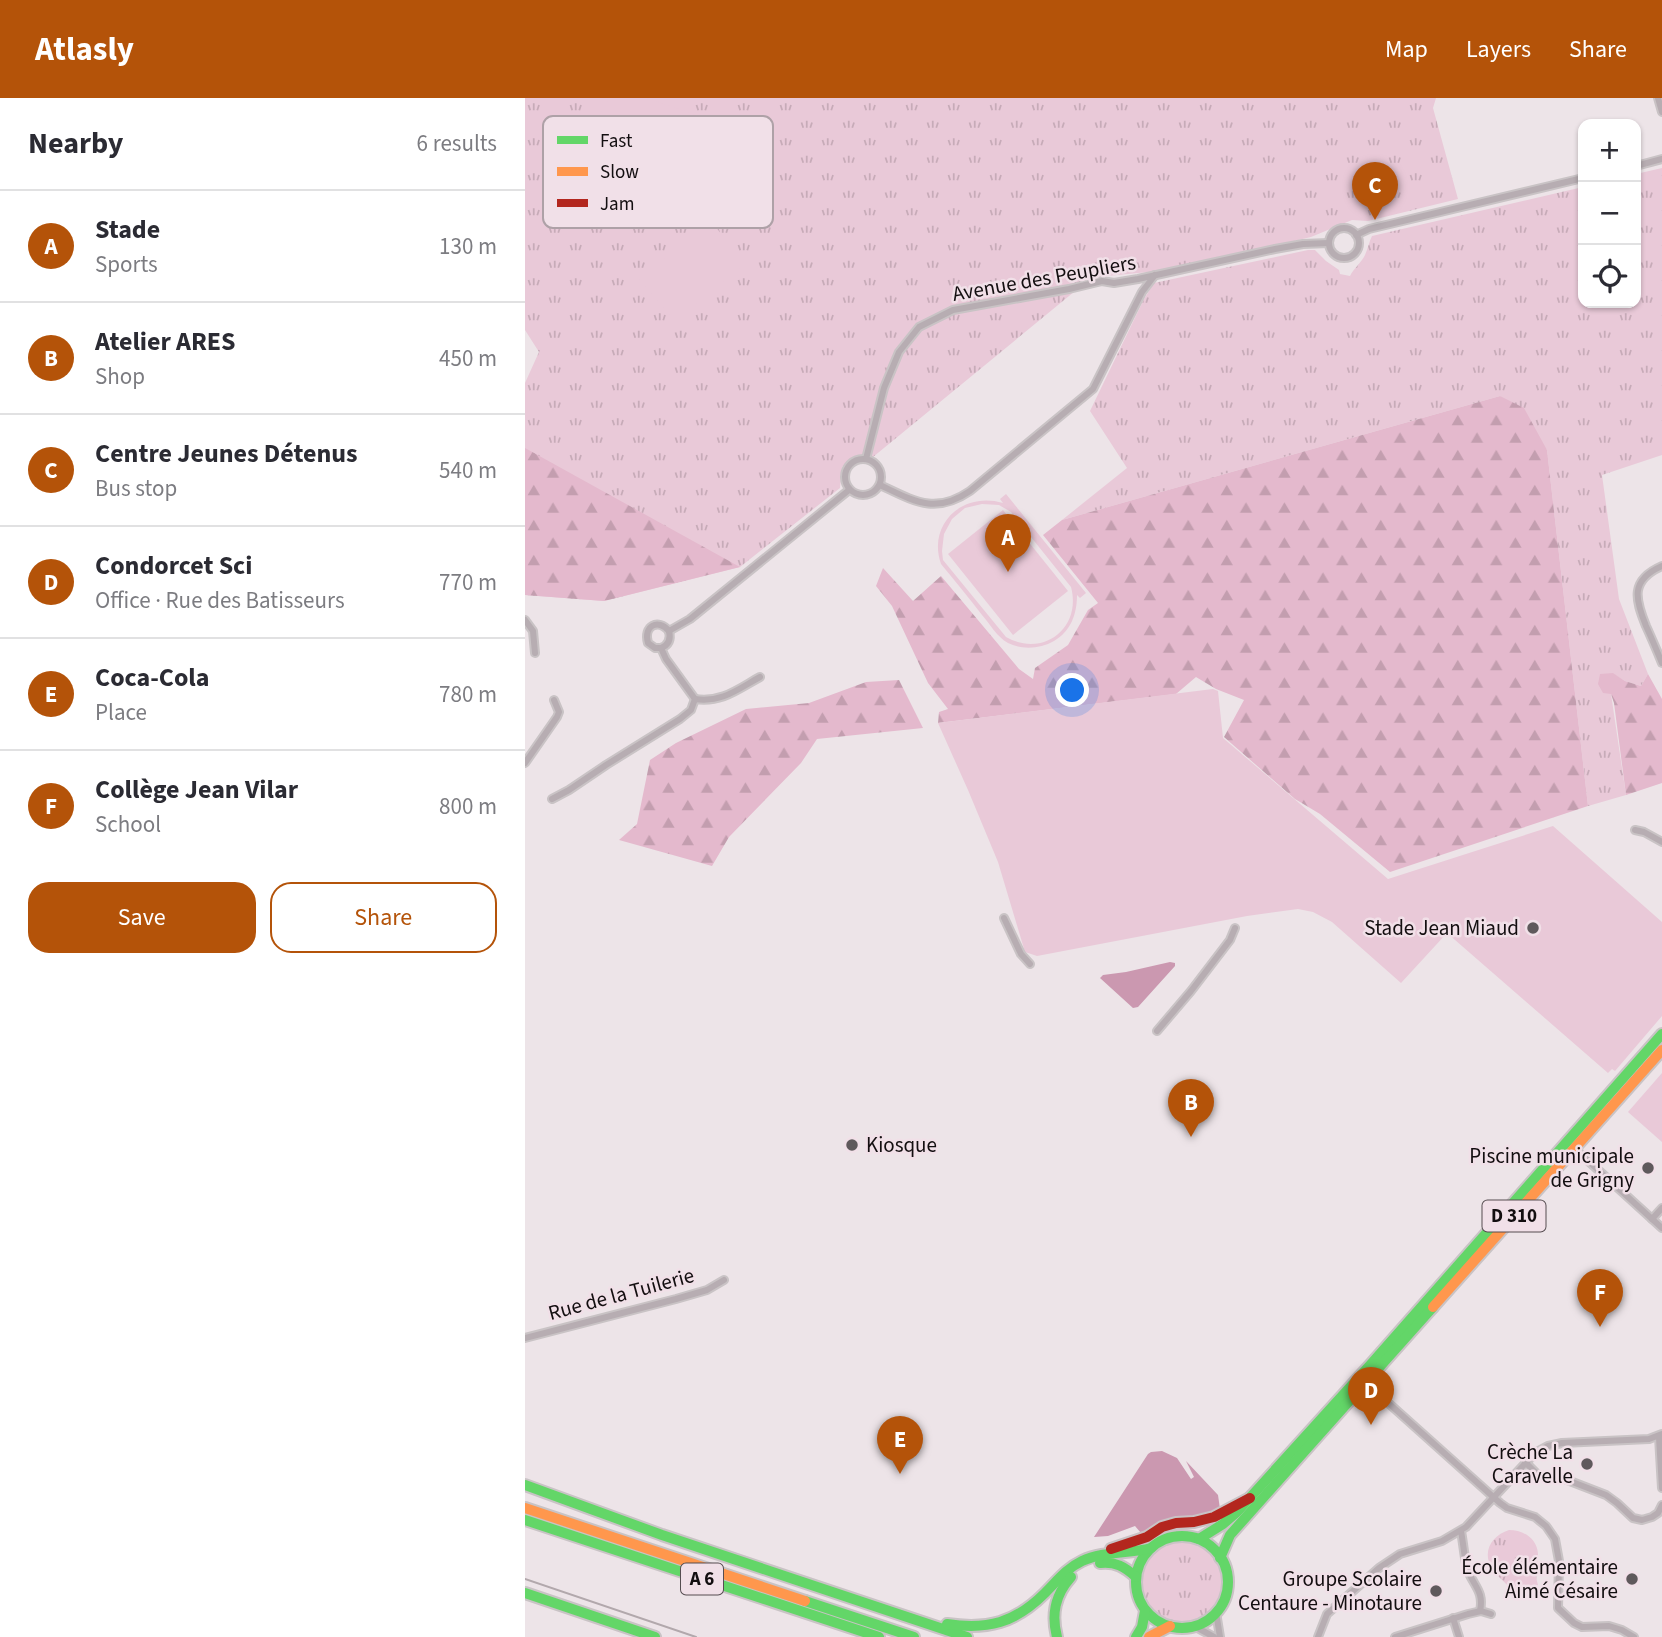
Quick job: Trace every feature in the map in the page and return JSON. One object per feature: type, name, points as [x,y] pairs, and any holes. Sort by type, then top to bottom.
[{"type":"main road","name":"D 310","points":[[1199,1539],[1223,1524],[1250,1498],[1662,1034]]},
{"type":"main road","name":"D 310","points":[[1220,1558],[1230,1535],[1662,1050]]},
{"type":"main road","points":[[525,1485],[650,1531],[967,1637]]},
{"type":"main road","points":[[812,1585],[924,1619],[954,1625],[987,1626],[1023,1612],[1062,1575],[1104,1551],[1147,1537],[1162,1527],[1214,1517],[1250,1498]]},
{"type":"main road","name":"A 6","points":[[525,1508],[914,1637]]},
{"type":"main road","name":"A 6","points":[[525,1520],[879,1637]]},
{"type":"main road","points":[[1088,1559],[1137,1552],[1180,1536],[1199,1539],[1220,1558],[1226,1573],[1227,1586],[1216,1612],[1207,1620],[1183,1628],[1159,1622],[1145,1611],[1136,1588],[1136,1577],[1142,1559],[1151,1548]]},
{"type":"main road","points":[[1057,1637],[1054,1607],[1062,1587],[1072,1576],[1083,1568],[1111,1562],[1124,1566],[1136,1577]]},
{"type":"main road","points":[[525,1593],[655,1637]]},
{"type":"main road","points":[[1136,1637],[1142,1628],[1145,1611]]},
{"type":"main road","points":[[1149,1637],[1170,1626]]},
{"type":"street","points":[[1658,98],[1662,112]]},
{"type":"street","points":[[1641,165],[1662,159]]},
{"type":"street","name":"Avenue des Peupliers","points":[[1356,235],[1370,229],[1578,179]]},
{"type":"street","name":"Avenue des Peupliers","points":[[1340,228],[1350,229],[1358,239],[1355,253],[1347,257],[1333,253],[1329,243],[1332,234],[1340,228]]},
{"type":"street","name":"Avenue des Peupliers","points":[[866,459],[884,388],[899,352],[919,327],[953,310],[1102,281],[1114,283],[1303,244],[1329,243]]},
{"type":"street","name":"Avenue des Peupliers","points":[[880,485],[910,500],[932,505],[952,501],[970,491],[1093,389],[1142,292],[1155,275]]},
{"type":"street","points":[[860,459],[875,463],[880,471],[880,485],[871,494],[855,494],[849,490],[844,478],[848,466],[860,459]]},
{"type":"street","points":[[669,632],[690,619],[849,490]]},
{"type":"street","points":[[1661,660],[1638,606],[1637,594],[1640,583],[1647,574],[1662,566]]},
{"type":"street","points":[[525,620],[533,631],[535,653]]},
{"type":"street","points":[[654,625],[663,625],[669,632],[668,643],[661,648],[655,648],[646,639],[648,630],[654,625]]},
{"type":"street","points":[[661,648],[695,699],[721,699],[759,677]]},
{"type":"street","points":[[552,799],[681,719],[691,710],[695,699]]},
{"type":"street","points":[[525,763],[557,717],[559,712],[554,700]]},
{"type":"street","points":[[1635,830],[1662,842]]},
{"type":"street","points":[[1004,918],[1021,954],[1030,964]]},
{"type":"street","points":[[1157,1031],[1230,940],[1235,928]]},
{"type":"street","points":[[1574,1148],[1662,1228]]},
{"type":"street","points":[[1652,1219],[1662,1208]]},
{"type":"street","name":"Rue de la Tuilerie","points":[[525,1338],[686,1297],[725,1280]]},
{"type":"street","points":[[1366,1383],[1493,1497],[1507,1508],[1535,1517],[1546,1526],[1555,1539],[1559,1561],[1557,1608],[1581,1627],[1609,1626],[1634,1637]]},
{"type":"street","points":[[1318,1637],[1327,1614],[1386,1562],[1400,1554],[1443,1541],[1461,1531],[1525,1462],[1535,1453],[1555,1444],[1649,1439],[1660,1435],[1662,1488]]},
{"type":"street","points":[[1525,1462],[1538,1475],[1562,1478],[1612,1498],[1633,1518],[1645,1520],[1652,1517],[1662,1505]]},
{"type":"street","points":[[1461,1531],[1466,1564],[1482,1596],[1480,1611]]},
{"type":"street","points":[[1395,1637],[1480,1611],[1491,1614]]},
{"type":"street","points":[[1216,1612],[1220,1637]]},
{"type":"street","points":[[1453,1618],[1459,1637]]},
{"type":"street","points":[[1194,1626],[1214,1637]]},
{"type":"green space","points":[[525,98],[1436,98],[1433,108],[1458,199],[1368,221],[1352,220],[1311,237],[1206,262],[1159,271],[1086,278],[1080,287],[873,457],[856,457],[842,467],[840,488],[740,567],[604,601],[525,595],[525,383],[539,352],[525,330]]},
{"type":"green space","points":[[610,98],[647,98],[699,116],[599,116]]},
{"type":"green space","points":[[1662,168],[1662,455],[1602,475],[1619,599],[1648,674],[1641,686],[1612,673],[1611,694],[1626,795],[1588,806],[1547,450],[1500,396],[1062,520],[1127,468],[1090,411],[1154,283],[1308,250],[1315,250],[1339,270],[1340,274],[1350,276],[1364,258],[1372,236],[1578,188],[1578,308],[1641,308],[1641,173]]},
{"type":"green space","points":[[702,228],[717,228],[745,264],[675,321],[639,279]]},
{"type":"green space","points":[[1500,396],[1524,408],[1547,450],[1588,806],[1390,872],[1320,814],[1295,799],[1224,737],[1244,700],[1216,689],[1196,677],[1176,694],[938,723],[939,712],[948,709],[928,683],[892,606],[876,586],[883,568],[913,601],[941,576],[1019,669],[1033,679],[1035,668],[1068,645],[1088,610],[1098,603],[1043,535],[1062,520]]},
{"type":"green space","points":[[525,448],[740,567],[604,601],[525,595]]},
{"type":"green space","points":[[1006,494],[1086,593],[1080,598],[1077,595],[1076,609],[1065,632],[1043,646],[1019,647],[1004,640],[941,564],[939,536],[952,514],[962,506],[974,502],[1003,503],[1000,499]],"holes":[[[982,504],[999,505],[1011,512],[1071,587],[1071,615],[1057,635],[1046,641],[1020,643],[1006,637],[943,560],[944,534],[952,519],[965,508]]]},
{"type":"green space","points":[[1003,510],[1068,591],[1013,635],[948,554]]},
{"type":"green space","points":[[1613,673],[1625,681],[1641,686],[1648,674],[1662,699],[1662,783],[1626,795],[1614,703],[1611,694],[1603,693],[1598,684],[1600,674]]},
{"type":"green space","points":[[899,680],[923,728],[817,739],[801,763],[729,837],[712,866],[619,840],[637,824],[650,760],[676,743],[746,709],[809,703],[866,682]]},
{"type":"green space","points":[[1213,689],[1218,691],[1223,738],[1388,879],[1553,826],[1662,922],[1662,1016],[1615,1071],[1612,1069],[1608,1073],[1447,933],[1401,983],[1332,922],[1313,912],[1298,909],[1247,916],[1037,956],[1025,952],[998,862],[938,723]]},
{"type":"green space","points":[[1662,1073],[1662,1142],[1628,1112]]},
{"type":"green space","points":[[1509,1530],[1532,1539],[1538,1554],[1538,1585],[1513,1594],[1493,1570],[1488,1555],[1494,1539]]},
{"type":"green space","points":[[1181,1542],[1197,1545],[1210,1554],[1219,1567],[1222,1583],[1219,1599],[1210,1612],[1197,1621],[1181,1624],[1165,1621],[1152,1612],[1143,1599],[1140,1583],[1143,1567],[1152,1554],[1165,1545]]},
{"type":"shaded area","points":[[1175,963],[1175,966],[1138,1007],[1133,1008],[1100,978],[1103,975]]},
{"type":"shaded area","points":[[1162,1451],[1177,1458],[1191,1479],[1194,1477],[1186,1461],[1218,1495],[1220,1509],[1204,1516],[1168,1519],[1141,1533],[1135,1526],[1108,1536],[1094,1537],[1148,1454]]},
{"type":"tram line","points":[[525,1579],[696,1637]]},
{"type":"traffic: fast","points":[[1199,1539],[1237,1512],[1662,1034]]},
{"type":"traffic: fast","points":[[1220,1558],[1230,1535],[1433,1307]]},
{"type":"traffic: fast","points":[[525,1485],[662,1535],[967,1637]]},
{"type":"traffic: fast","points":[[525,1520],[879,1637]]},
{"type":"traffic: fast","points":[[1182,1536],[1199,1540],[1214,1550],[1224,1565],[1228,1582],[1224,1599],[1214,1614],[1199,1624],[1182,1628],[1165,1624],[1150,1614],[1140,1599],[1136,1582],[1140,1565],[1150,1550],[1165,1540],[1182,1536]]},
{"type":"traffic: fast","points":[[947,1624],[988,1625],[1012,1618],[1034,1603],[1067,1571],[1082,1561],[1151,1548]]},
{"type":"traffic: fast","points":[[1100,1563],[1119,1565],[1136,1577]]},
{"type":"traffic: fast","points":[[1057,1637],[1054,1620],[1056,1605],[1061,1591],[1071,1577]]},
{"type":"traffic: fast","points":[[525,1593],[655,1637]]},
{"type":"traffic: fast","points":[[805,1601],[914,1637]]},
{"type":"traffic: fast","points":[[1136,1637],[1142,1627],[1145,1611]]},
{"type":"traffic: slow","points":[[1433,1307],[1662,1050]]},
{"type":"traffic: slow","points":[[525,1508],[805,1601]]},
{"type":"traffic: slow","points":[[1149,1637],[1170,1626]]},
{"type":"traffic: jam","points":[[1111,1549],[1147,1537],[1162,1527],[1214,1517],[1250,1498]]},
{"type":"place","name":"Centre Jeunes Détenus","points":[[1375,220]]},
{"type":"place","name":"Stade","points":[[1008,572]]},
{"type":"place","name":"Stade Jean Miaud","points":[[1533,928]]},
{"type":"place","name":"Atelier ARES","points":[[1191,1137]]},
{"type":"place","name":"Kiosque","points":[[852,1145]]},
{"type":"place","name":"Piscine municipale de Grigny","points":[[1648,1168]]},
{"type":"place","name":"Collège Jean Vilar","points":[[1600,1327]]},
{"type":"place","name":"Condorcet Sci","points":[[1371,1425]]},
{"type":"place","name":"Crèche La Caravelle","points":[[1587,1464]]},
{"type":"place","name":"Coca-Cola","points":[[900,1474]]},
{"type":"place","name":"École élémentaire Aimé Césaire","points":[[1632,1579]]},
{"type":"place","name":"Groupe Scolaire Centaure - Minotaure","points":[[1436,1591]]}]
